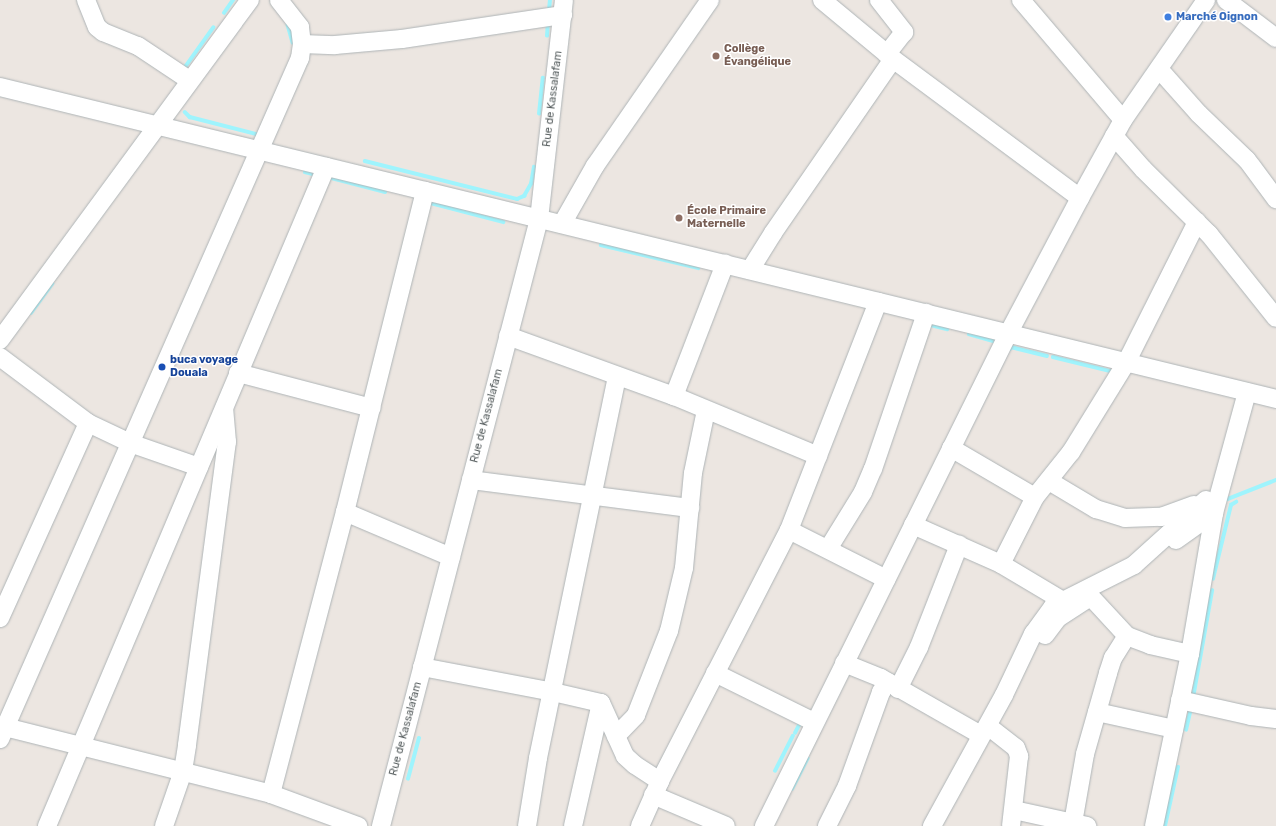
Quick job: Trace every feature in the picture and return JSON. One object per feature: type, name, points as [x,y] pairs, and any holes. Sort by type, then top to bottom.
[{"type":"street","points":[[86,0],[97,27],[103,32],[138,46],[189,80]]},
{"type":"street","points":[[0,340],[189,80],[250,0]]},
{"type":"street","points":[[279,0],[300,27],[302,44],[300,58],[3,733],[80,747],[271,794],[358,826]]},
{"type":"street","points":[[562,224],[595,166],[710,0]]},
{"type":"street","points":[[822,0],[890,57],[1080,198]]},
{"type":"street","points":[[750,270],[890,57],[904,32],[879,0]]},
{"type":"street","points":[[1021,0],[1123,120]]},
{"type":"street","points":[[764,826],[814,722],[1008,334],[1080,198],[1123,120],[1206,0]]},
{"type":"street","points":[[1226,0],[1276,38]]},
{"type":"street","points":[[302,44],[335,45],[402,39],[564,7]]},
{"type":"street","name":"Rue de Kassalafam","points":[[381,826],[539,219],[564,7]]},
{"type":"street","points":[[1159,69],[1199,114],[1247,160],[1276,199]]},
{"type":"street","points":[[0,87],[1276,399]]},
{"type":"street","points":[[1114,136],[1142,169],[1197,222],[1276,318]]},
{"type":"street","points":[[47,826],[326,167]]},
{"type":"street","points":[[271,794],[345,512],[425,191]]},
{"type":"street","points":[[1001,564],[1035,497],[1049,481],[1070,452],[1126,362],[1197,222]]},
{"type":"street","points":[[674,396],[725,264]]},
{"type":"street","points":[[640,826],[657,788],[789,530],[878,302]]},
{"type":"street","points":[[828,549],[863,492],[873,469],[926,314]]},
{"type":"street","points":[[508,336],[674,396],[818,456]]},
{"type":"street","points":[[0,357],[88,422],[130,443],[199,467]]},
{"type":"street","points":[[238,373],[371,408]]},
{"type":"street","points":[[527,826],[538,758],[553,692],[617,376]]},
{"type":"street","points":[[1154,826],[1190,654],[1213,502],[1247,392]]},
{"type":"street","points":[[164,826],[182,771],[227,442],[224,408]]},
{"type":"street","points":[[616,736],[636,715],[669,631],[686,560],[694,462],[706,410]]},
{"type":"street","points":[[0,618],[88,422]]},
{"type":"street","points":[[951,448],[1035,497]]},
{"type":"street","points":[[471,480],[690,508]]},
{"type":"street","points":[[1049,481],[1096,509],[1125,518],[1161,517],[1213,502]]},
{"type":"street","points":[[932,826],[1049,629],[1058,618],[1092,597],[1213,502]]},
{"type":"street","points":[[942,826],[1038,624],[1053,606],[1134,565],[1213,502]]},
{"type":"street","points":[[345,512],[450,557]]},
{"type":"street","points":[[913,525],[1001,564],[1063,601]]},
{"type":"street","points":[[789,530],[886,579]]},
{"type":"street","points":[[827,826],[847,786],[881,692],[893,686],[918,647],[959,546]]},
{"type":"street","points":[[1092,597],[1126,636],[1150,645],[1190,654]]},
{"type":"street","points":[[844,663],[1016,748],[1019,756],[1012,818],[1080,824],[1085,754],[1113,658],[1126,636]]},
{"type":"street","points":[[422,667],[553,692],[601,703]]},
{"type":"street","points":[[715,673],[814,722]]},
{"type":"street","points":[[1180,700],[1251,716],[1276,719]]},
{"type":"street","points":[[601,703],[625,756],[657,788],[726,826]]},
{"type":"street","points":[[573,826],[601,703]]},
{"type":"street","points":[[1097,712],[1174,729]]},
{"type":"waterway","points":[[224,13],[233,0]]},
{"type":"waterway","points":[[549,11],[550,0]]},
{"type":"waterway","points":[[547,36],[548,23]]},
{"type":"waterway","points":[[288,25],[293,42]]},
{"type":"waterway","points":[[183,70],[213,28]]},
{"type":"waterway","points":[[539,114],[543,78]]},
{"type":"waterway","points":[[185,112],[190,117],[260,135]]},
{"type":"waterway","points":[[365,161],[517,199],[524,196],[531,184],[534,167]]},
{"type":"waterway","points":[[305,172],[317,175]]},
{"type":"waterway","points":[[328,177],[385,192]]},
{"type":"waterway","points":[[427,202],[503,222]]},
{"type":"waterway","points":[[601,245],[698,268]]},
{"type":"waterway","points":[[31,313],[52,284]]},
{"type":"waterway","points":[[927,324],[947,329]]},
{"type":"waterway","points":[[969,334],[994,341]]},
{"type":"waterway","points":[[1010,349],[1011,347],[1047,356]]},
{"type":"waterway","points":[[1053,357],[1114,372]]},
{"type":"waterway","points":[[1223,501],[1276,480]]},
{"type":"waterway","points":[[1213,579],[1231,505],[1236,502]]},
{"type":"waterway","points":[[1193,698],[1212,591]]},
{"type":"waterway","points":[[1186,730],[1191,708]]},
{"type":"waterway","points":[[795,733],[801,721]]},
{"type":"waterway","points":[[775,771],[793,736]]},
{"type":"waterway","points":[[408,779],[419,738]]},
{"type":"waterway","points":[[792,789],[807,759]]},
{"type":"waterway","points":[[1165,826],[1178,767]]},
{"type":"place","name":"Marché Oignon","points":[[1168,17]]},
{"type":"place","name":"Collège Évangélique","points":[[716,56]]},
{"type":"place","name":"École Primaire Maternelle","points":[[679,218]]},
{"type":"place","name":"buca voyage Douala","points":[[162,367]]}]
